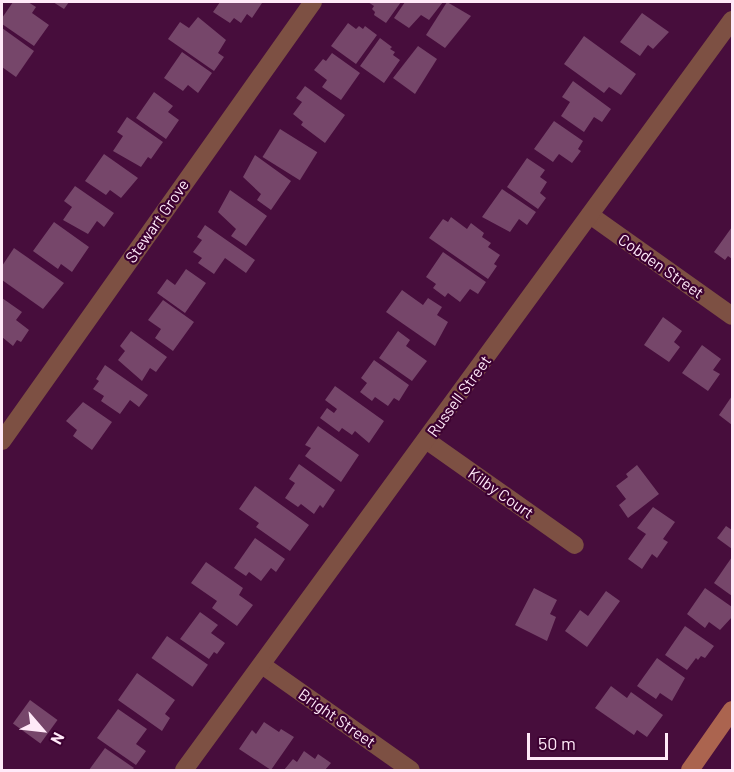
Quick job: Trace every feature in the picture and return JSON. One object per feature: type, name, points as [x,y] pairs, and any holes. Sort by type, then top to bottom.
[{"type":"main road","points":[[690,771],[732,710]]},
{"type":"street","name":"Stewart Grove","points":[[2,441],[313,2]]},
{"type":"street","name":"Russell Street","points":[[184,771],[732,20]]},
{"type":"street","name":"Cobden Street","points":[[590,215],[732,316]]},
{"type":"street","name":"Kilby Court","points":[[426,440],[575,545]]},
{"type":"street","name":"Bright Street","points":[[262,665],[411,771]]},
{"type":"building","points":[[13,2],[28,2],[36,7],[32,13],[49,25],[34,46],[2,24],[2,18]]},
{"type":"building","points":[[53,2],[69,2],[64,9]]},
{"type":"building","points":[[220,2],[262,3],[252,18],[247,14],[241,23],[234,18],[230,23],[213,12]]},
{"type":"building","points":[[368,2],[401,2],[386,23],[374,15],[375,12],[372,9],[374,6]]},
{"type":"building","points":[[405,2],[443,2],[429,20],[421,15],[409,28],[394,18]]},
{"type":"building","points":[[447,2],[471,16],[445,48],[426,35]]},
{"type":"building","points":[[642,13],[669,32],[653,49],[648,45],[640,56],[620,42]]},
{"type":"building","points":[[198,17],[226,40],[218,53],[224,57],[214,71],[168,39],[180,22],[189,28]]},
{"type":"building","points":[[348,23],[356,29],[359,26],[363,29],[365,26],[377,35],[356,64],[331,46]]},
{"type":"building","points":[[2,28],[34,51],[16,77],[2,67]]},
{"type":"building","points":[[584,36],[636,74],[621,95],[609,87],[604,93],[564,64]]},
{"type":"building","points":[[380,38],[392,47],[390,49],[395,52],[393,55],[400,60],[384,83],[360,66]]},
{"type":"building","points":[[418,46],[437,59],[415,94],[393,78]]},
{"type":"building","points":[[182,52],[212,73],[198,93],[188,85],[183,91],[164,78]]},
{"type":"building","points":[[332,53],[360,73],[341,100],[322,87],[327,80],[314,70],[323,59],[326,61]]},
{"type":"building","points":[[573,81],[611,109],[602,122],[594,117],[584,132],[561,116],[570,102],[562,97]]},
{"type":"building","points":[[305,86],[345,115],[325,143],[301,125],[303,122],[293,114],[302,102],[296,98]]},
{"type":"building","points":[[154,92],[173,106],[168,112],[179,120],[166,139],[136,118]]},
{"type":"building","points":[[127,117],[163,142],[151,159],[148,157],[141,167],[113,151],[123,136],[117,132]]},
{"type":"building","points":[[554,121],[583,141],[578,149],[581,151],[572,163],[559,154],[553,162],[534,149]]},
{"type":"building","points":[[280,129],[317,152],[300,180],[263,157]]},
{"type":"building","points":[[104,154],[138,178],[121,198],[110,190],[106,195],[85,181]]},
{"type":"building","points":[[255,155],[291,181],[271,210],[257,200],[261,194],[243,177]]},
{"type":"building","points":[[527,158],[545,170],[540,177],[547,182],[540,193],[546,198],[538,209],[507,187]]},
{"type":"building","points":[[75,186],[114,213],[104,227],[97,221],[88,234],[63,220],[72,207],[64,201]]},
{"type":"building","points":[[502,189],[536,212],[527,225],[519,219],[510,232],[482,217]]},
{"type":"building","points":[[230,190],[267,216],[246,246],[231,236],[236,229],[218,212]]},
{"type":"building","points":[[451,217],[467,229],[471,223],[484,233],[482,237],[491,243],[488,247],[500,255],[494,264],[497,266],[488,279],[429,238],[443,219],[448,222]]},
{"type":"building","points":[[54,222],[89,247],[72,272],[61,264],[58,269],[33,251]]},
{"type":"building","points":[[205,225],[255,260],[246,273],[225,258],[214,274],[198,263],[202,258],[193,252],[202,240],[197,237]]},
{"type":"building","points":[[732,227],[732,259],[728,256],[725,260],[714,252]]},
{"type":"building","points":[[14,248],[64,283],[43,309],[2,280],[2,266]]},
{"type":"building","points":[[443,252],[486,282],[478,294],[470,289],[460,302],[448,293],[445,297],[433,288],[436,284],[426,277]]},
{"type":"building","points":[[186,269],[206,283],[185,313],[157,293],[167,279],[175,285]]},
{"type":"building","points":[[402,290],[423,305],[428,298],[442,307],[437,315],[448,322],[435,346],[386,312]]},
{"type":"building","points":[[2,298],[22,312],[16,320],[29,330],[21,342],[17,340],[13,346],[2,337]]},
{"type":"building","points":[[163,300],[194,322],[173,351],[155,338],[161,329],[148,320]]},
{"type":"building","points":[[663,317],[682,331],[674,342],[680,347],[669,362],[644,345]]},
{"type":"building","points":[[131,331],[167,357],[156,372],[150,368],[142,381],[118,360],[125,351],[120,346]]},
{"type":"building","points":[[398,331],[410,340],[406,346],[427,361],[412,381],[379,358]]},
{"type":"building","points":[[702,345],[721,359],[713,370],[720,374],[708,391],[682,373]]},
{"type":"building","points":[[374,360],[409,385],[399,401],[394,398],[388,406],[375,397],[372,401],[360,392],[367,383],[361,378]]},
{"type":"building","points":[[105,365],[148,395],[139,407],[130,400],[120,414],[101,401],[104,396],[93,389]]},
{"type":"building","points":[[335,386],[384,421],[369,443],[355,431],[352,435],[342,428],[339,432],[320,418],[327,408],[334,413],[337,409],[325,400]]},
{"type":"building","points":[[732,396],[732,425],[719,415]]},
{"type":"building","points":[[83,402],[112,422],[92,450],[73,436],[77,430],[66,421]]},
{"type":"building","points":[[318,426],[359,455],[341,482],[305,456],[311,448],[305,445]]},
{"type":"building","points":[[299,464],[335,490],[323,508],[320,505],[314,514],[301,504],[298,507],[285,498],[295,483],[289,479]]},
{"type":"building","points":[[637,465],[659,494],[628,518],[619,505],[626,499],[616,486],[628,477],[626,474]]},
{"type":"building","points":[[255,486],[309,525],[290,551],[256,527],[259,523],[239,509]]},
{"type":"building","points":[[653,507],[675,522],[663,539],[668,542],[657,558],[652,554],[642,569],[628,559],[646,534],[637,528]]},
{"type":"building","points":[[726,526],[732,530],[732,549],[717,538]]},
{"type":"building","points":[[255,538],[285,559],[276,572],[271,568],[261,581],[249,572],[246,576],[234,568]]},
{"type":"building","points":[[732,557],[732,596],[714,583]]},
{"type":"building","points":[[206,562],[243,588],[239,595],[253,605],[237,626],[212,608],[217,601],[191,583]]},
{"type":"building","points":[[534,588],[557,600],[550,614],[556,617],[547,641],[515,625]]},
{"type":"building","points":[[705,588],[732,607],[732,617],[720,630],[709,622],[705,628],[687,614]]},
{"type":"building","points":[[606,591],[620,601],[587,647],[565,631],[580,610],[588,616]]},
{"type":"building","points":[[200,612],[218,625],[211,633],[225,643],[217,654],[214,652],[209,659],[180,639]]},
{"type":"building","points":[[685,626],[714,646],[705,658],[701,656],[698,660],[696,658],[687,670],[665,655]]},
{"type":"building","points":[[167,636],[208,665],[192,687],[152,658]]},
{"type":"building","points":[[657,658],[685,678],[672,701],[660,693],[656,699],[637,686]]},
{"type":"building","points":[[137,673],[175,700],[165,714],[170,718],[162,731],[118,700]]},
{"type":"building","points":[[611,686],[627,698],[631,692],[663,715],[647,737],[637,730],[634,735],[595,708]]},
{"type":"building","points":[[30,700],[58,720],[40,743],[13,723]]},
{"type":"building","points":[[118,709],[147,729],[136,744],[146,751],[136,765],[97,738]]},
{"type":"building","points":[[264,722],[279,732],[281,729],[294,737],[271,770],[239,749],[252,730],[256,734]]},
{"type":"building","points":[[105,748],[134,768],[132,770],[89,770]]},
{"type":"building","points":[[304,751],[315,759],[318,754],[331,763],[325,770],[284,770],[293,759],[297,762]]}]
